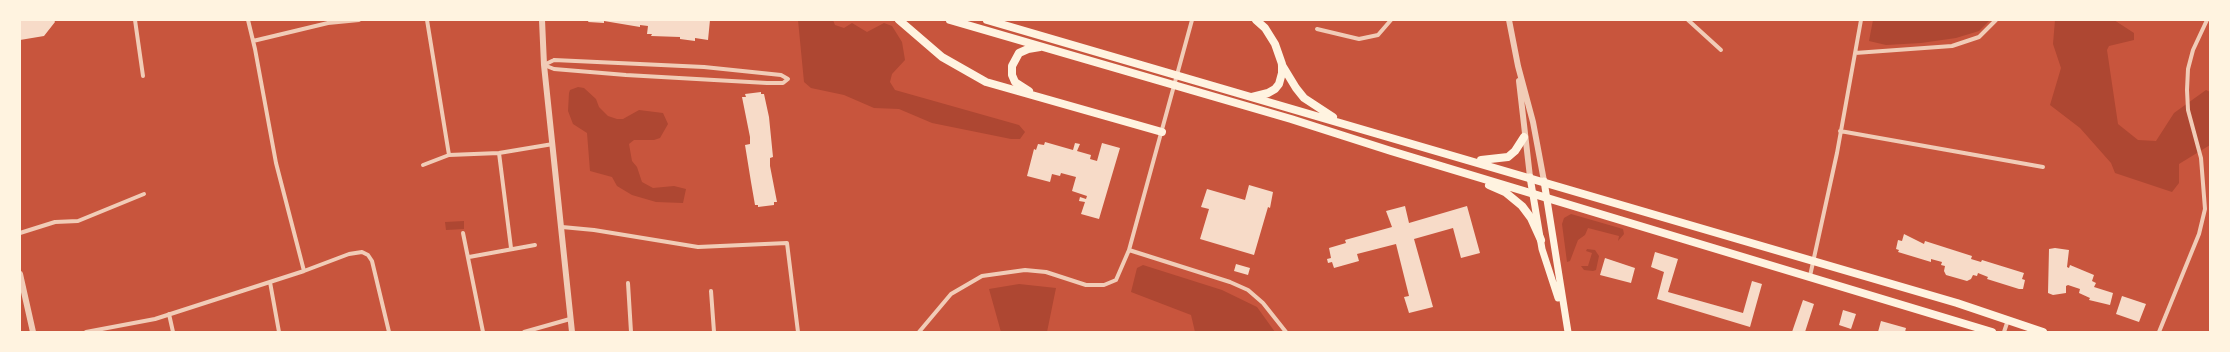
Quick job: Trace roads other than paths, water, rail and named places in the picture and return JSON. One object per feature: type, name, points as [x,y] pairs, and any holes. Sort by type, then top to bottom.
[{"type":"main road","points":[[899,20],[942,57],[969,74],[1003,88],[1036,95],[1162,132]]},
{"type":"main road","points":[[950,20],[1191,90],[1894,301],[1992,332]]},
{"type":"main road","points":[[987,20],[1544,181],[1957,303],[2043,332]]},
{"type":"main road","points":[[1256,20],[1273,39],[1282,64],[1296,88],[1309,102],[1347,125]]},
{"type":"main road","points":[[1036,95],[1016,82],[1012,74],[1012,66],[1016,56],[1023,51],[1044,47]]},
{"type":"main road","points":[[1250,97],[1268,93],[1276,88],[1280,79],[1282,64]]},
{"type":"main road","points":[[1474,161],[1508,157],[1515,152],[1524,137]]},
{"type":"main road","points":[[1463,172],[1505,192],[1518,202],[1531,218],[1541,240],[1565,317]]},
{"type":"main road","points":[[1530,177],[1541,240]]},
{"type":"main road","points":[[1544,181],[1568,332]]},
{"type":"main road","points":[[1894,301],[1899,287]]},
{"type":"street","points":[[135,20],[143,76]]},
{"type":"street","points":[[248,20],[276,163],[304,271]]},
{"type":"street","points":[[253,41],[328,23],[359,20]]},
{"type":"street","points":[[427,20],[450,155]]},
{"type":"street","points":[[542,20],[544,65],[572,332]]},
{"type":"street","points":[[919,332],[951,294],[982,276],[1025,270],[1046,272],[1086,285],[1110,284],[1120,276],[1129,250],[1192,20]]},
{"type":"street","points":[[1317,29],[1358,40],[1378,35],[1391,20]]},
{"type":"street","points":[[1510,20],[1518,66],[1524,137],[1530,177]]},
{"type":"street","points":[[1688,20],[1721,50]]},
{"type":"street","points":[[1810,276],[1837,153],[1861,20]]},
{"type":"street","points":[[1855,53],[1952,46],[1979,37],[1996,20]]},
{"type":"street","points":[[2159,332],[2208,209],[2201,158],[2188,110],[2187,90],[2188,69],[2193,50],[2207,20]]},
{"type":"street","points":[[554,60],[575,60],[704,67],[781,75],[788,79],[783,83],[767,83],[620,75],[554,69],[544,65],[554,60]]},
{"type":"street","points":[[1518,66],[1533,122],[1544,181]]},
{"type":"street","points":[[1840,131],[2044,167]]},
{"type":"street","points":[[423,165],[450,155],[498,152],[552,144]]},
{"type":"street","points":[[498,152],[511,248]]},
{"type":"street","points":[[20,233],[55,222],[78,221],[144,194]]},
{"type":"street","points":[[562,227],[594,230],[698,248],[787,243],[798,332]]},
{"type":"street","points":[[463,233],[483,332]]},
{"type":"street","points":[[469,257],[511,248],[535,245]]},
{"type":"street","points":[[1129,250],[1230,282],[1248,290],[1263,302],[1286,332]]},
{"type":"street","points":[[86,332],[155,319],[304,271],[349,254],[362,252],[368,255],[372,261],[378,279],[388,332]]},
{"type":"street","points":[[20,274],[33,332]]},
{"type":"street","points":[[270,282],[279,332]]},
{"type":"street","points":[[628,283],[630,332]]},
{"type":"street","points":[[712,291],[714,332]]},
{"type":"street","points":[[169,314],[173,332]]},
{"type":"street","points":[[524,332],[570,319]]},
{"type":"street","points":[[2004,332],[2008,320]]}]
